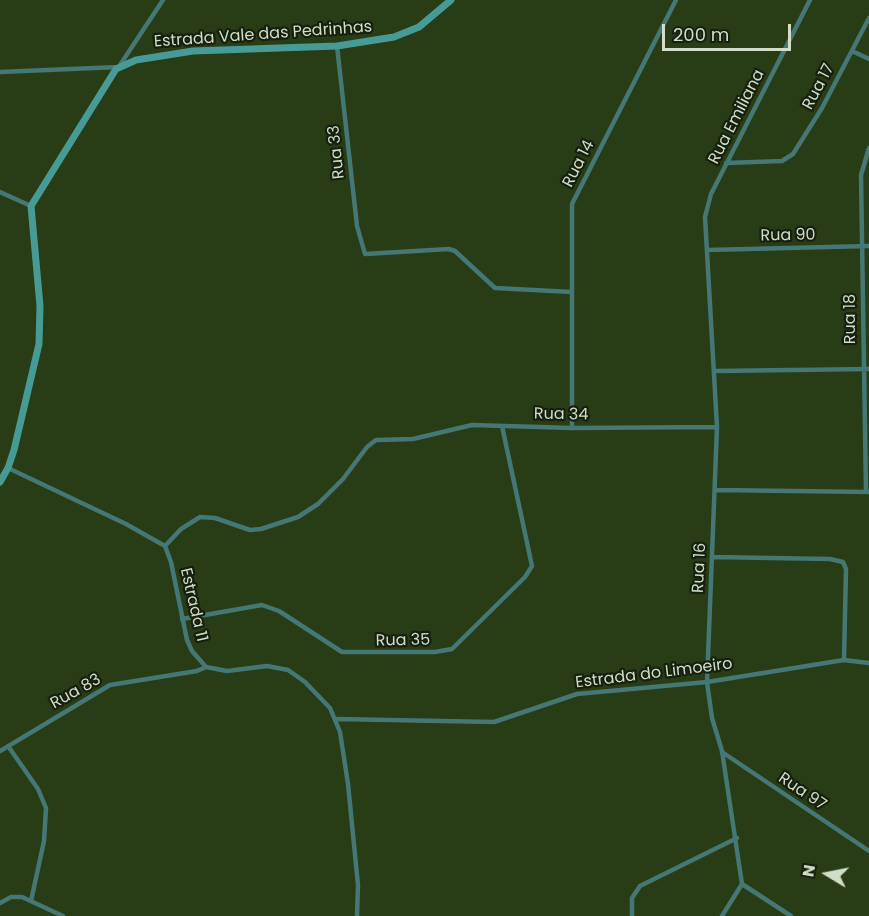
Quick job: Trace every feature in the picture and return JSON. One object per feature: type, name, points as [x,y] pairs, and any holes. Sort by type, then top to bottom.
[{"type":"main road","name":"Estrada Vale das Pedrinhas","points":[[119,66],[156,56],[193,51],[337,46],[406,33],[432,17],[450,0]]},
{"type":"main road","points":[[0,482],[8,468],[39,344],[40,306],[31,206],[119,66]]},
{"type":"street","points":[[0,72],[119,66],[163,0]]},
{"type":"street","name":"Rua 14","points":[[572,428],[572,204],[676,0]]},
{"type":"street","name":"Rua Emiliana","points":[[707,250],[706,208],[726,163],[810,0]]},
{"type":"street","name":"Rua 17","points":[[726,163],[782,161],[789,158],[798,148],[869,18]]},
{"type":"street","name":"Rua 33","points":[[337,46],[357,226],[365,254],[449,249],[455,251],[495,288],[572,292]]},
{"type":"street","points":[[852,51],[869,59]]},
{"type":"street","name":"Rua 18","points":[[868,492],[867,433],[862,369],[866,246],[861,175],[869,148]]},
{"type":"street","points":[[0,192],[31,206]]},
{"type":"street","name":"Rua 90","points":[[707,250],[866,246]]},
{"type":"street","name":"Rua 16","points":[[707,250],[717,427],[707,682],[712,718],[722,751],[737,838],[742,884]]},
{"type":"street","points":[[714,371],[869,369]]},
{"type":"street","name":"Rua 35","points":[[182,619],[262,605],[279,610],[342,652],[435,652],[452,649],[525,577],[531,566],[502,426]]},
{"type":"street","name":"Rua 34","points":[[165,546],[181,529],[207,516],[250,530],[287,522],[318,504],[343,479],[371,443],[384,439],[406,439],[456,427],[717,427]]},
{"type":"street","points":[[8,468],[126,524],[165,546]]},
{"type":"street","points":[[716,490],[868,492]]},
{"type":"street","name":"Estrada 11","points":[[165,546],[171,562],[182,619],[192,651],[206,667]]},
{"type":"street","points":[[712,557],[830,559],[843,562],[846,569],[844,660]]},
{"type":"street","name":"Estrada do Limoeiro","points":[[337,719],[494,722],[577,694],[707,682],[844,660],[869,663]]},
{"type":"street","points":[[206,667],[227,670],[267,666],[288,670],[323,699],[337,719],[348,784],[358,885],[357,916]]},
{"type":"street","name":"Rua 83","points":[[0,751],[110,685],[192,672],[206,667]]},
{"type":"street","points":[[8,746],[38,789],[46,808],[44,841],[31,901]]},
{"type":"street","name":"Rua 97","points":[[722,751],[869,851]]},
{"type":"street","points":[[632,916],[632,898],[640,886],[737,838]]},
{"type":"street","points":[[722,916],[742,884],[791,916]]},
{"type":"street","points":[[0,903],[16,896],[63,916]]}]
